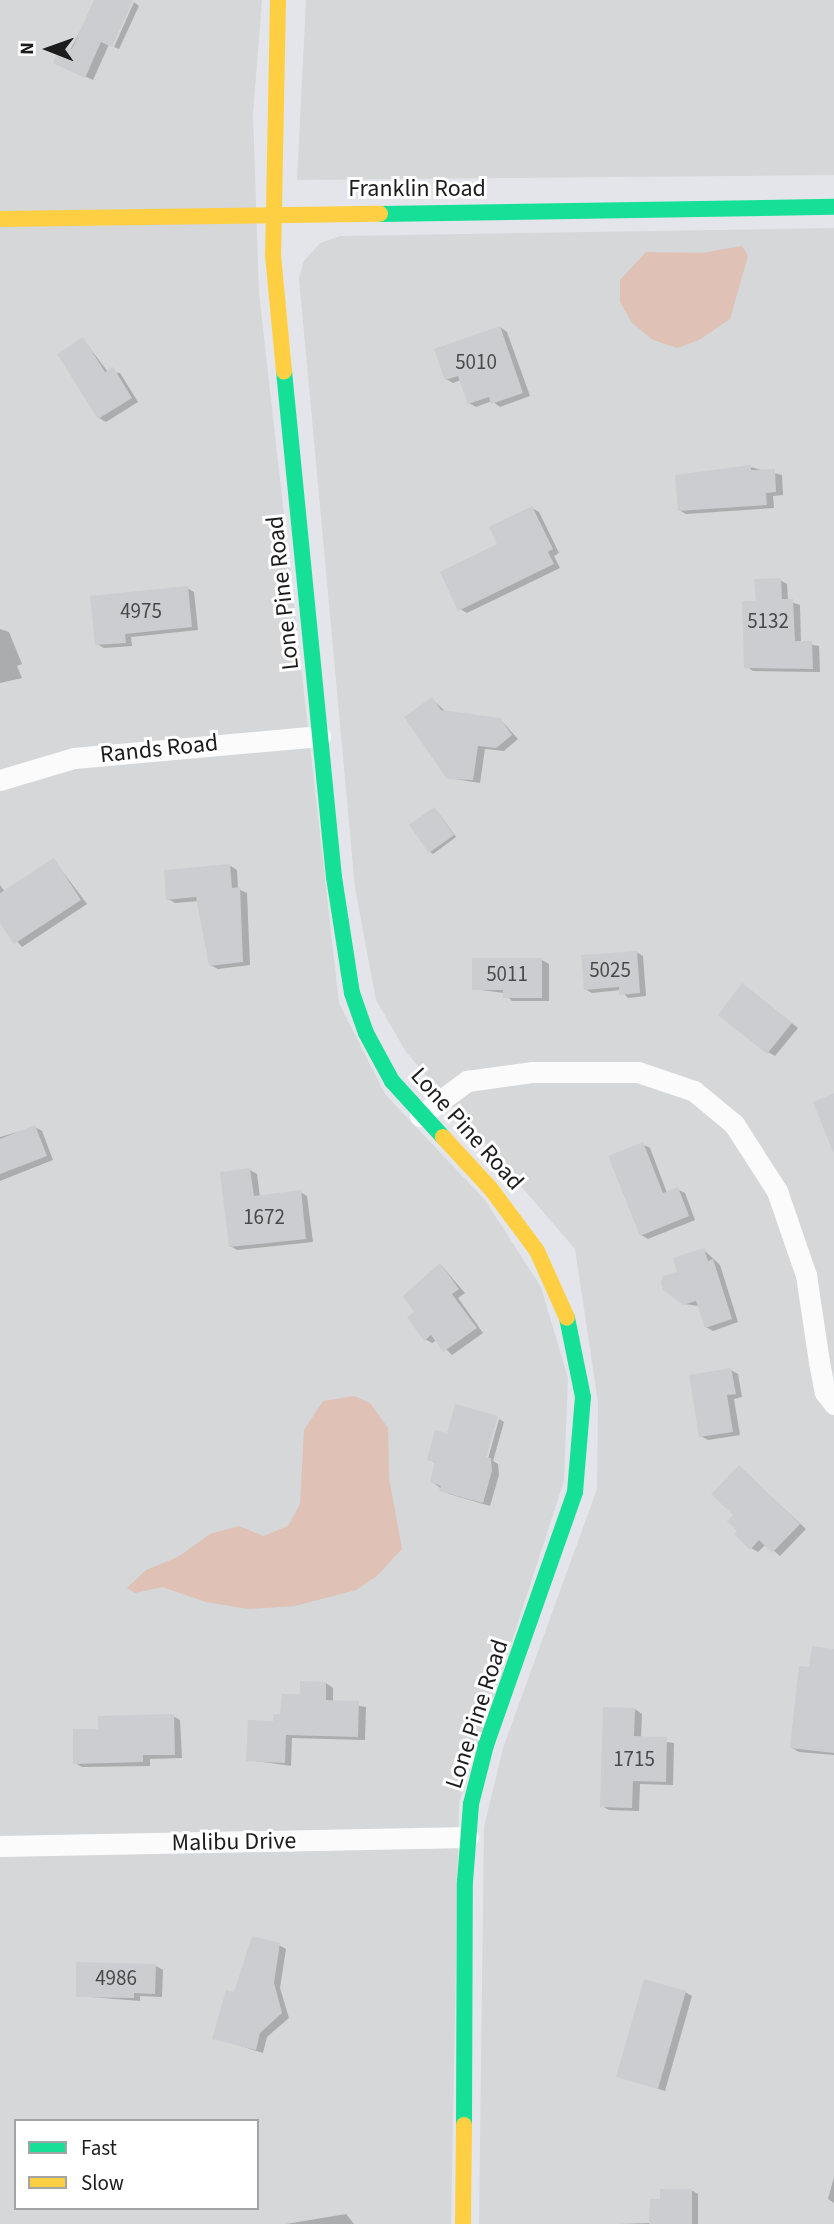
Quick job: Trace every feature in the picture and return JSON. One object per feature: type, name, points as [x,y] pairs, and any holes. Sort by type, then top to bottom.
[{"type":"street","name":"Lone Pine Road","points":[[278,0],[272,213],[320,736],[342,937],[352,993],[366,1033],[393,1081],[420,1116],[491,1189],[537,1251],[568,1320],[583,1397],[575,1492],[486,1745],[468,1837],[463,2224]]},
{"type":"street","name":"Franklin Road","points":[[0,219],[834,207]]},
{"type":"street","name":"Rands Road","points":[[0,780],[74,758],[320,736]]},
{"type":"street","points":[[420,1116],[467,1081],[533,1072],[638,1072],[694,1091],[734,1124],[777,1191],[806,1275],[818,1362],[825,1392],[834,1404]]},
{"type":"street","name":"Malibu Drive","points":[[0,1846],[468,1837]]},
{"type":"shaded area","points":[[0,0],[262,0],[253,114],[259,293],[339,1003],[385,1094],[485,1200],[541,1287],[568,1378],[564,1481],[459,1803],[451,2224],[0,2224]]},
{"type":"shaded area","points":[[306,0],[834,0],[834,175],[297,180]]},
{"type":"shaded area","points":[[834,228],[834,2224],[479,2224],[484,1827],[503,1748],[597,1489],[598,1402],[575,1249],[406,1052],[376,1000],[355,888],[299,278],[304,261],[320,243],[340,236]]},
{"type":"shaded area","points":[[742,246],[748,256],[730,319],[699,340],[677,348],[653,340],[632,323],[620,302],[620,280],[646,252],[702,253]]},
{"type":"shaded area","points":[[354,1396],[370,1403],[388,1428],[389,1478],[402,1549],[377,1576],[356,1590],[295,1606],[249,1609],[206,1602],[162,1587],[135,1593],[127,1588],[146,1570],[178,1557],[210,1534],[239,1526],[263,1536],[288,1526],[300,1504],[304,1430],[323,1401]]},
{"type":"building","points":[[94,0],[133,0],[112,47],[101,42],[85,78],[53,63],[61,44],[72,49]]},
{"type":"building","points":[[500,326],[523,393],[491,404],[489,397],[468,404],[458,376],[445,380],[434,349]]},
{"type":"building","points":[[83,337],[105,372],[113,367],[132,398],[98,419],[57,354]]},
{"type":"building","points":[[751,465],[751,470],[775,469],[776,492],[766,493],[767,505],[678,511],[675,475]]},
{"type":"building","points":[[532,506],[553,549],[548,552],[554,564],[458,611],[440,572],[497,544],[489,527]]},
{"type":"building","points":[[781,578],[782,599],[793,599],[795,641],[812,641],[813,669],[744,668],[742,601],[756,601],[754,579]]},
{"type":"building","points":[[188,586],[192,627],[125,634],[126,643],[95,645],[90,596]]},
{"type":"building","points":[[432,697],[441,710],[500,718],[512,735],[496,748],[478,746],[473,780],[447,779],[404,717]]},
{"type":"building","points":[[434,807],[454,835],[429,853],[409,825]]},
{"type":"building","points":[[54,858],[81,900],[14,944],[0,923],[0,893]]},
{"type":"building","points":[[230,864],[232,888],[240,887],[243,962],[209,966],[196,897],[166,900],[164,870]]},
{"type":"building","points":[[637,951],[640,993],[619,995],[619,987],[584,990],[581,955]]},
{"type":"building","points":[[472,958],[542,958],[542,998],[503,998],[503,990],[472,990]]},
{"type":"building","points":[[742,983],[792,1023],[767,1054],[718,1015]]},
{"type":"building","points":[[834,1093],[834,1152],[833,1152],[813,1102]]},
{"type":"building","points":[[35,1125],[47,1156],[0,1174],[0,1139]]},
{"type":"building","points":[[643,1142],[663,1193],[678,1187],[689,1216],[640,1236],[608,1156]]},
{"type":"building","points":[[250,1168],[254,1196],[301,1190],[306,1239],[229,1247],[220,1172]]},
{"type":"building","points":[[704,1248],[708,1261],[713,1259],[732,1319],[705,1328],[696,1301],[683,1305],[663,1290],[661,1283],[663,1276],[677,1272],[673,1258]]},
{"type":"building","points":[[440,1263],[459,1289],[452,1294],[477,1328],[443,1352],[431,1335],[424,1341],[407,1317],[414,1312],[403,1296]]},
{"type":"building","points":[[731,1368],[736,1394],[727,1395],[733,1432],[699,1437],[689,1375]]},
{"type":"building","points":[[455,1404],[498,1416],[486,1457],[491,1458],[492,1471],[483,1503],[439,1491],[441,1486],[430,1482],[435,1462],[427,1460],[435,1430],[447,1433]]},
{"type":"building","points":[[739,1465],[800,1524],[772,1553],[759,1540],[750,1550],[734,1534],[737,1531],[727,1521],[733,1515],[711,1494]]},
{"type":"building","points":[[812,1646],[834,1649],[834,1753],[790,1748],[799,1666],[809,1667]]},
{"type":"building","points":[[300,1681],[326,1682],[326,1700],[359,1701],[358,1737],[286,1735],[285,1763],[246,1761],[248,1720],[273,1721],[273,1714],[280,1714],[282,1694],[300,1694]]},
{"type":"building","points":[[603,1707],[635,1708],[634,1736],[667,1737],[666,1782],[633,1781],[632,1808],[600,1807]]},
{"type":"building","points":[[174,1714],[175,1755],[143,1755],[143,1762],[73,1764],[73,1729],[98,1729],[98,1716]]},
{"type":"building","points":[[252,1936],[280,1943],[274,1983],[282,2013],[260,2033],[256,2050],[212,2039],[226,1990],[234,1992]]},
{"type":"building","points":[[76,1962],[156,1964],[155,1994],[134,1993],[134,1998],[76,1997]]},
{"type":"building","points":[[644,1979],[686,1991],[658,2089],[616,2077]]},
{"type":"building","points":[[660,2189],[692,2189],[692,2224],[649,2224],[650,2199],[660,2199]]},
{"type":"traffic: fast","points":[[380,214],[834,207]]},
{"type":"traffic: fast","points":[[284,371],[334,877],[352,993],[366,1033],[392,1081],[443,1137]]},
{"type":"traffic: fast","points":[[464,2125],[465,1882],[471,1804],[486,1745],[575,1492],[583,1397],[567,1318]]},
{"type":"traffic: slow","points":[[278,0],[273,255],[284,371]]},
{"type":"traffic: slow","points":[[0,219],[380,214]]},
{"type":"traffic: slow","points":[[443,1137],[491,1189],[537,1251],[567,1318]]},
{"type":"traffic: slow","points":[[463,2224],[464,2125]]}]
